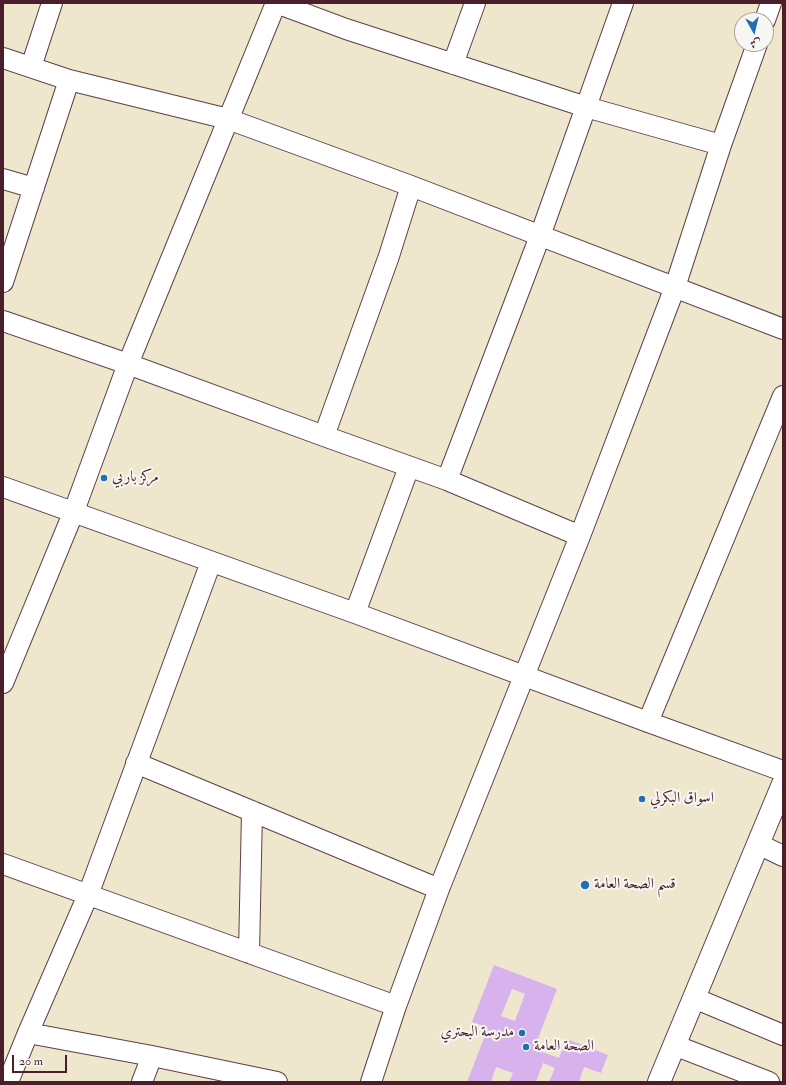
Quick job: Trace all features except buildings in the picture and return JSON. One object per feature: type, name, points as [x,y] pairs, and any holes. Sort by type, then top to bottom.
[{"type":"street","points":[[31,67],[52,3]]},
{"type":"street","points":[[3,683],[74,511],[128,364],[276,3],[346,29],[586,107],[721,145]]},
{"type":"street","points":[[453,64],[475,3]]},
{"type":"street","points":[[447,480],[540,236],[623,3]]},
{"type":"street","points":[[371,1082],[396,1006],[439,889],[580,536],[675,287],[721,145],[754,52]]},
{"type":"street","points":[[3,58],[69,80],[228,119],[411,186],[783,329]]},
{"type":"street","points":[[3,282],[69,80]]},
{"type":"street","points":[[3,178],[34,188]]},
{"type":"street","points":[[324,436],[389,256],[411,186]]},
{"type":"street","points":[[3,321],[128,364],[447,480],[580,536]]},
{"type":"street","points":[[648,722],[783,396]]},
{"type":"street","points":[[355,613],[409,467]]},
{"type":"street","points":[[3,487],[74,511],[355,613],[783,771]]},
{"type":"street","points":[[8,1082],[88,895],[211,562]]},
{"type":"street","points":[[136,763],[439,889]]},
{"type":"street","points":[[659,1082],[783,784]]},
{"type":"street","points":[[249,953],[252,811]]},
{"type":"street","points":[[758,844],[783,856]]},
{"type":"street","points":[[3,864],[396,1006]]},
{"type":"street","points":[[694,998],[783,1035]]},
{"type":"street","points":[[28,1033],[152,1056],[276,1082]]},
{"type":"street","points":[[674,1045],[769,1082]]},
{"type":"street","points":[[142,1082],[152,1056]]},
{"type":"place","name":"مركز باربي","points":[[104,478]]},
{"type":"place","name":"اسواق البكرلي","points":[[642,799]]},
{"type":"place","name":"قسم الصحة العامة","points":[[585,885]]},
{"type":"place","name":"مدرسة البحتري","points":[[522,1033]]},
{"type":"place","name":"الصحة العامة","points":[[526,1047]]}]
